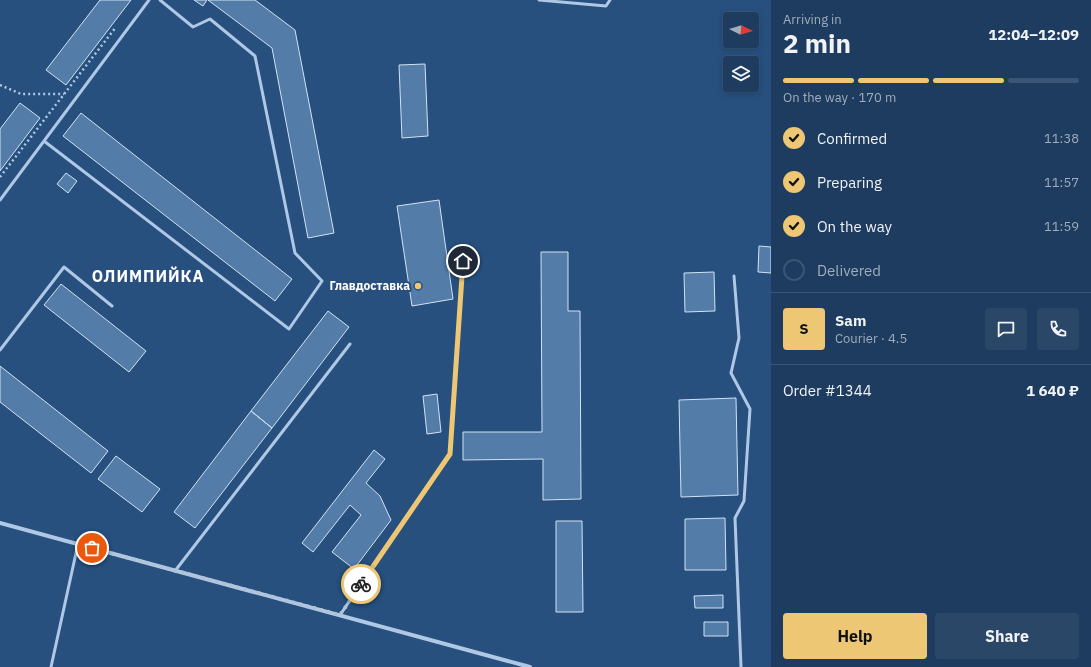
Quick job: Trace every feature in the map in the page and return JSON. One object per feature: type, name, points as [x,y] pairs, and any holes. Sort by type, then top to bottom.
[{"type":"street","points":[[0,523],[530,667]]},
{"type":"lane","points":[[0,200],[149,0]]},
{"type":"lane","points":[[44,141],[289,329],[322,282],[295,253],[255,56],[210,19],[193,27],[160,0]]},
{"type":"lane","points":[[539,0],[606,6],[610,0]]},
{"type":"lane","points":[[340,615],[450,454],[463,261]]},
{"type":"lane","points":[[0,350],[64,268],[112,306]]},
{"type":"lane","points":[[734,276],[739,338],[731,373],[750,409],[744,501],[735,518],[741,667]]},
{"type":"lane","points":[[175,571],[350,344]]},
{"type":"lane","points":[[51,667],[78,544]]},
{"type":"path","points":[[0,177],[118,25]]},
{"type":"path","points":[[0,85],[21,94],[65,94]]},
{"type":"building","points":[[100,0],[131,0],[66,85],[46,70]]},
{"type":"building","points":[[194,0],[207,0],[203,6]]},
{"type":"building","points":[[208,0],[255,0],[295,30],[334,233],[308,238],[272,48]]},
{"type":"building","points":[[425,64],[428,136],[402,138],[399,65]]},
{"type":"building","points":[[20,103],[40,118],[0,171],[0,129]]},
{"type":"building","points":[[81,113],[292,279],[275,301],[63,136]]},
{"type":"building","points":[[66,173],[77,181],[68,193],[57,184]]},
{"type":"building","points":[[439,200],[453,299],[412,306],[397,206]]},
{"type":"building","points":[[759,246],[771,247],[771,273],[758,272]]},
{"type":"building","points":[[541,252],[568,252],[568,311],[580,311],[581,499],[543,500],[543,459],[463,460],[463,432],[542,432]]},
{"type":"building","points":[[714,272],[715,311],[685,312],[684,273]]},
{"type":"building","points":[[61,284],[146,351],[129,372],[44,305]]},
{"type":"building","points":[[328,311],[349,327],[272,428],[251,411]]},
{"type":"building","points":[[0,366],[108,451],[91,473],[0,402]]},
{"type":"building","points":[[437,394],[441,432],[427,434],[423,396]]},
{"type":"building","points":[[736,398],[738,495],[681,497],[679,400]]},
{"type":"building","points":[[251,411],[272,428],[195,528],[174,512]]},
{"type":"building","points":[[374,450],[385,459],[366,483],[380,496],[391,520],[354,569],[332,552],[361,515],[350,505],[313,552],[302,543]]},
{"type":"building","points":[[116,456],[160,489],[142,512],[98,479]]},
{"type":"building","points":[[725,518],[726,570],[685,570],[685,519]]},
{"type":"building","points":[[556,521],[582,521],[583,612],[556,612]]},
{"type":"building","points":[[723,595],[723,608],[695,608],[694,596]]},
{"type":"building","points":[[704,622],[728,622],[728,636],[704,636]]},
{"type":"way so far","points":[[92,548],[340,615],[361,584]]},
{"type":"place","name":"Главдоставка","points":[[418,286]]},
{"type":"district","name":"ОЛИМПИЙКА","points":[[148,276]]},
{"type":"route","points":[[361,584],[450,454],[463,261]]}]
